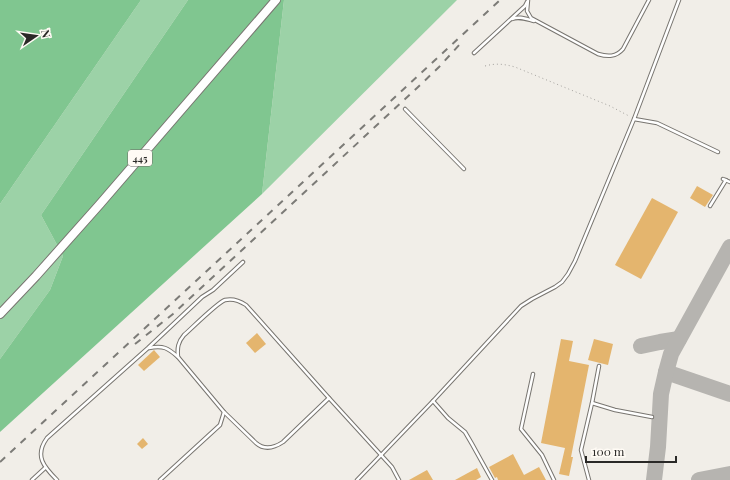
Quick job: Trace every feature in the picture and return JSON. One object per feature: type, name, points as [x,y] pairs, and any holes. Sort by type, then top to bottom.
[{"type":"main road","name":"445","points":[[0,314],[81,226],[276,0]]},
{"type":"lane","points":[[528,1],[527,11],[531,18],[598,54],[614,56],[623,50],[649,0]]},
{"type":"lane","points":[[357,480],[521,306],[555,287],[562,282],[568,274],[575,261],[634,119],[680,0]]},
{"type":"lane","points":[[474,53],[525,6],[528,1]]},
{"type":"lane","points":[[508,21],[514,18],[526,18],[538,22]]},
{"type":"lane","points":[[405,108],[464,169]]},
{"type":"lane","points":[[634,119],[657,123],[718,152]]},
{"type":"lane","points":[[710,206],[724,180],[730,182]]},
{"type":"lane","points":[[57,480],[45,468],[43,462],[41,449],[47,438],[148,348],[202,297],[213,290],[243,262]]},
{"type":"lane","points":[[178,358],[180,339],[222,302],[234,300],[246,305],[392,467],[399,480]]},
{"type":"lane","points":[[148,348],[158,346],[167,348],[178,358],[224,412],[262,447],[270,448],[278,445],[329,398]]},
{"type":"lane","points":[[589,480],[581,450],[599,366]]},
{"type":"lane","points":[[533,374],[521,429],[542,455],[554,480]]},
{"type":"lane","points":[[433,401],[448,418],[465,432],[492,480]]},
{"type":"lane","points":[[592,403],[615,410],[652,417]]},
{"type":"lane","points":[[160,480],[220,425],[224,412]]},
{"type":"lane","points":[[32,480],[45,468]]},
{"type":"path","points":[[485,66],[505,64],[515,67],[610,106],[634,119]]},
{"type":"green space","points":[[0,0],[141,0],[0,204]]},
{"type":"green space","points":[[141,0],[188,0],[41,215],[63,256],[50,290],[0,359],[0,204]]},
{"type":"green space","points":[[188,0],[284,0],[262,194],[0,432],[0,359],[50,290],[63,256],[41,215]]},
{"type":"green space","points":[[284,0],[457,0],[262,194]]},
{"type":"building","points":[[697,186],[713,195],[705,207],[690,198]]},
{"type":"building","points":[[652,198],[678,212],[641,279],[615,265]]},
{"type":"building","points":[[257,333],[266,344],[255,353],[246,343]]},
{"type":"building","points":[[561,339],[573,341],[569,361],[589,365],[571,457],[573,457],[569,476],[559,474],[565,448],[541,443]]},
{"type":"building","points":[[594,339],[613,344],[608,365],[588,360]]},
{"type":"building","points":[[154,350],[160,357],[144,371],[138,365]]},
{"type":"building","points":[[143,438],[148,444],[142,449],[137,444]]},
{"type":"building","points":[[513,454],[524,475],[539,467],[546,480],[498,480],[497,477],[495,478],[489,467]]},
{"type":"building","points":[[477,468],[481,477],[476,480],[455,480]]},
{"type":"building","points":[[427,470],[433,480],[409,480]]},
{"type":"taxiway","points":[[654,480],[658,447],[661,394],[671,354],[730,247]]},
{"type":"taxiway","points":[[641,346],[679,339]]},
{"type":"taxiway","points":[[666,372],[730,394]]},
{"type":"taxiway","points":[[699,480],[730,474]]},
{"type":"railway","points":[[0,462],[500,0]]},
{"type":"railway","points":[[135,344],[173,314],[417,88],[461,43]]}]
